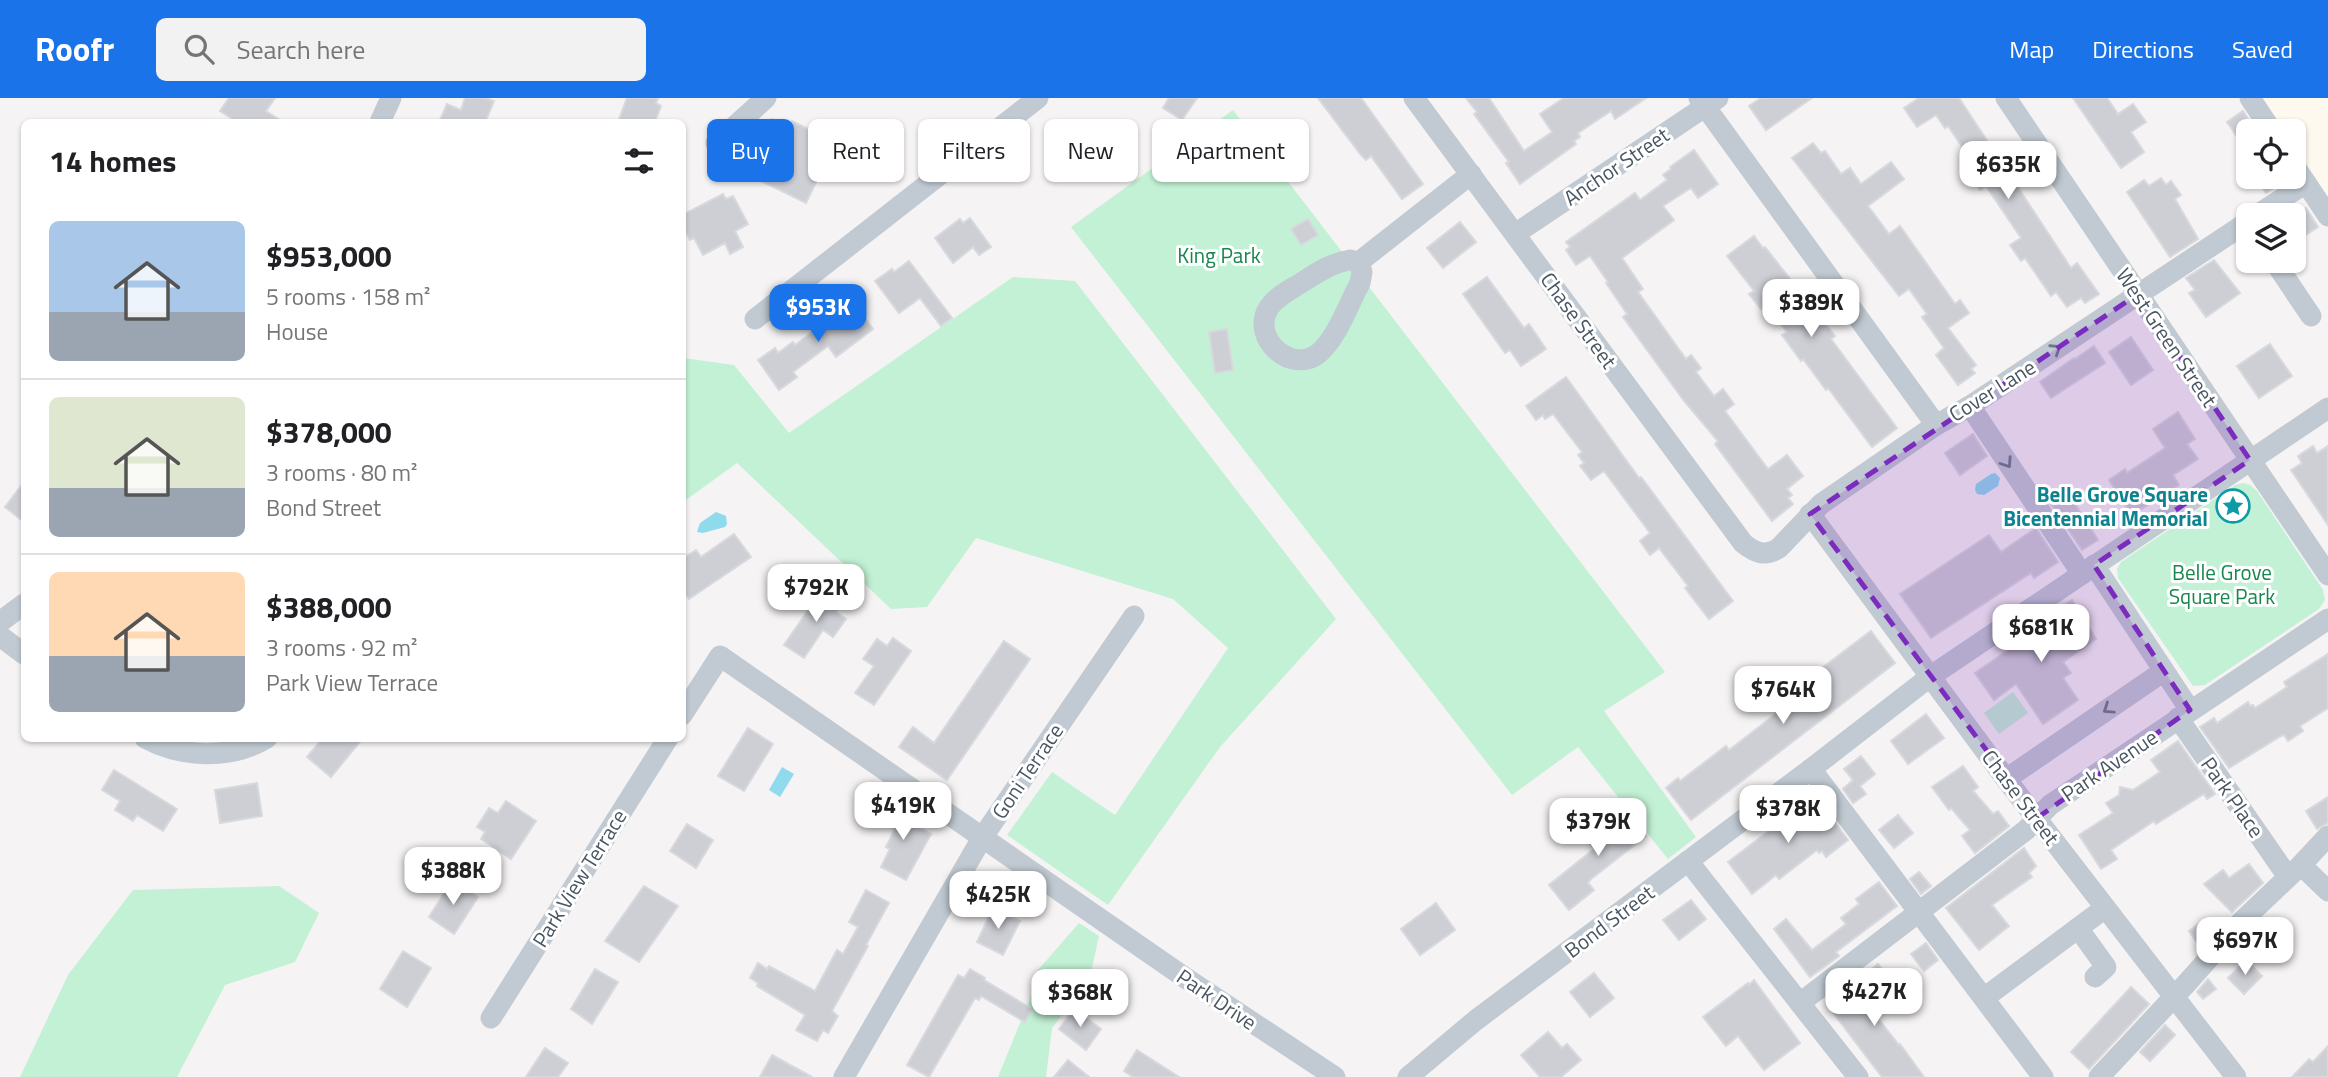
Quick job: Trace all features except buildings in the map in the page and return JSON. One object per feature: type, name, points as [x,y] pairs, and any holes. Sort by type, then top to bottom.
[{"type":"street","points":[[381,119],[391,98]]},
{"type":"street","points":[[743,119],[766,98]]},
{"type":"street","points":[[755,319],[1038,98]]},
{"type":"street","name":"Chase Street","points":[[1414,98],[1743,543]]},
{"type":"street","name":"West Green Street","points":[[2006,98],[2328,575]]},
{"type":"street","points":[[1707,101],[1936,425]]},
{"type":"street","name":"Anchor Street","points":[[1515,234],[1707,101]]},
{"type":"street","points":[[2261,102],[2267,119]]},
{"type":"street","points":[[1359,262],[1471,174]]},
{"type":"street","points":[[2306,183],[2328,216]]},
{"type":"street","name":"Cover Lane","points":[[2276,203],[2297,189]]},
{"type":"street","name":"Cover Lane","points":[[1743,543],[1753,552],[1773,552],[1810,514],[1936,425],[1969,406],[2236,229]]},
{"type":"street","points":[[1338,262],[1359,262],[1362,272],[1360,283],[1333,335],[1322,350],[1304,360],[1280,354],[1266,337],[1265,319],[1271,305],[1288,291],[1338,262]]},
{"type":"street","points":[[2282,273],[2311,316]]},
{"type":"street","name":"Park Place","points":[[1969,406],[2164,671],[2184,714],[2295,871],[2328,891]]},
{"type":"street","name":"Bond Street","points":[[1408,1077],[1476,1020],[1931,676],[2328,408]]},
{"type":"street","name":"Chase Street","points":[[1810,514],[2006,779],[2236,1077]]},
{"type":"street","points":[[0,622],[21,606]]},
{"type":"street","name":"Goni Terrace","points":[[844,1077],[982,838],[1134,616]]},
{"type":"street","name":"Park Avenue","points":[[1800,1003],[2026,830],[2050,805],[2328,619]]},
{"type":"street","points":[[0,636],[21,652]]},
{"type":"street","name":"Park Drive","points":[[686,709],[720,656],[1187,979],[1335,1077]]},
{"type":"street","points":[[2006,779],[2164,671]]},
{"type":"street","points":[[155,742],[194,754],[233,751],[258,742]]},
{"type":"street","name":"Park View Terrace","points":[[491,1018],[665,742]]},
{"type":"street","points":[[1811,769],[2043,1077]]},
{"type":"street","points":[[2099,1077],[2242,921],[2328,836]]},
{"type":"street","points":[[1688,861],[1858,1077]]},
{"type":"street","points":[[1984,998],[2105,908]]},
{"type":"street","points":[[2078,928],[2106,967],[2095,977]]},
{"type":"highlighted area","points":[[2138,294],[2250,460],[2094,565],[2190,710],[2037,818],[1810,514]]},
{"type":"shaded area","points":[[2248,98],[2328,98],[2328,212],[2306,181],[2306,119],[2263,119]]},
{"type":"green space","name":"King Park","points":[[1233,110],[1240,119],[1221,119]]},
{"type":"green space","name":"King Park","points":[[1152,168],[1152,182],[1288,182],[1665,672],[1604,711],[1696,837],[1668,859],[1578,747],[1512,795],[1071,227],[1133,182],[1138,182],[1138,179]]},
{"type":"green space","points":[[1013,277],[1075,281],[1336,619],[1220,747],[1108,905],[1007,835],[1052,772],[1115,815],[1228,648],[1173,599],[976,538],[927,607],[891,609],[737,463],[686,500],[686,358],[734,365],[789,433]]},
{"type":"green space","name":"Belle Grove Square Park","points":[[2243,483],[2257,491],[2323,590],[2325,600],[2319,609],[2205,685],[2193,686],[2118,578],[2117,569],[2121,562],[2235,485]]},
{"type":"green space","points":[[2013,692],[2028,713],[1999,734],[1984,713]]},
{"type":"green space","points":[[279,886],[319,913],[295,962],[225,985],[177,1077],[20,1077],[68,975],[133,890]]},
{"type":"green space","points":[[1079,923],[1099,936],[1090,977],[1052,1028],[1046,1077],[998,1077],[1031,996],[1038,970]]},
{"type":"water","points":[[1995,473],[2000,478],[1998,486],[1984,495],[1977,494],[1976,484]]},
{"type":"water","points":[[716,512],[726,516],[725,527],[697,532],[700,523]]},
{"type":"water","points":[[782,767],[794,774],[780,797],[769,790]]},
{"type":"place","name":"Belle Grove Square Bicentennial Memorial","points":[[2233,506]]}]
